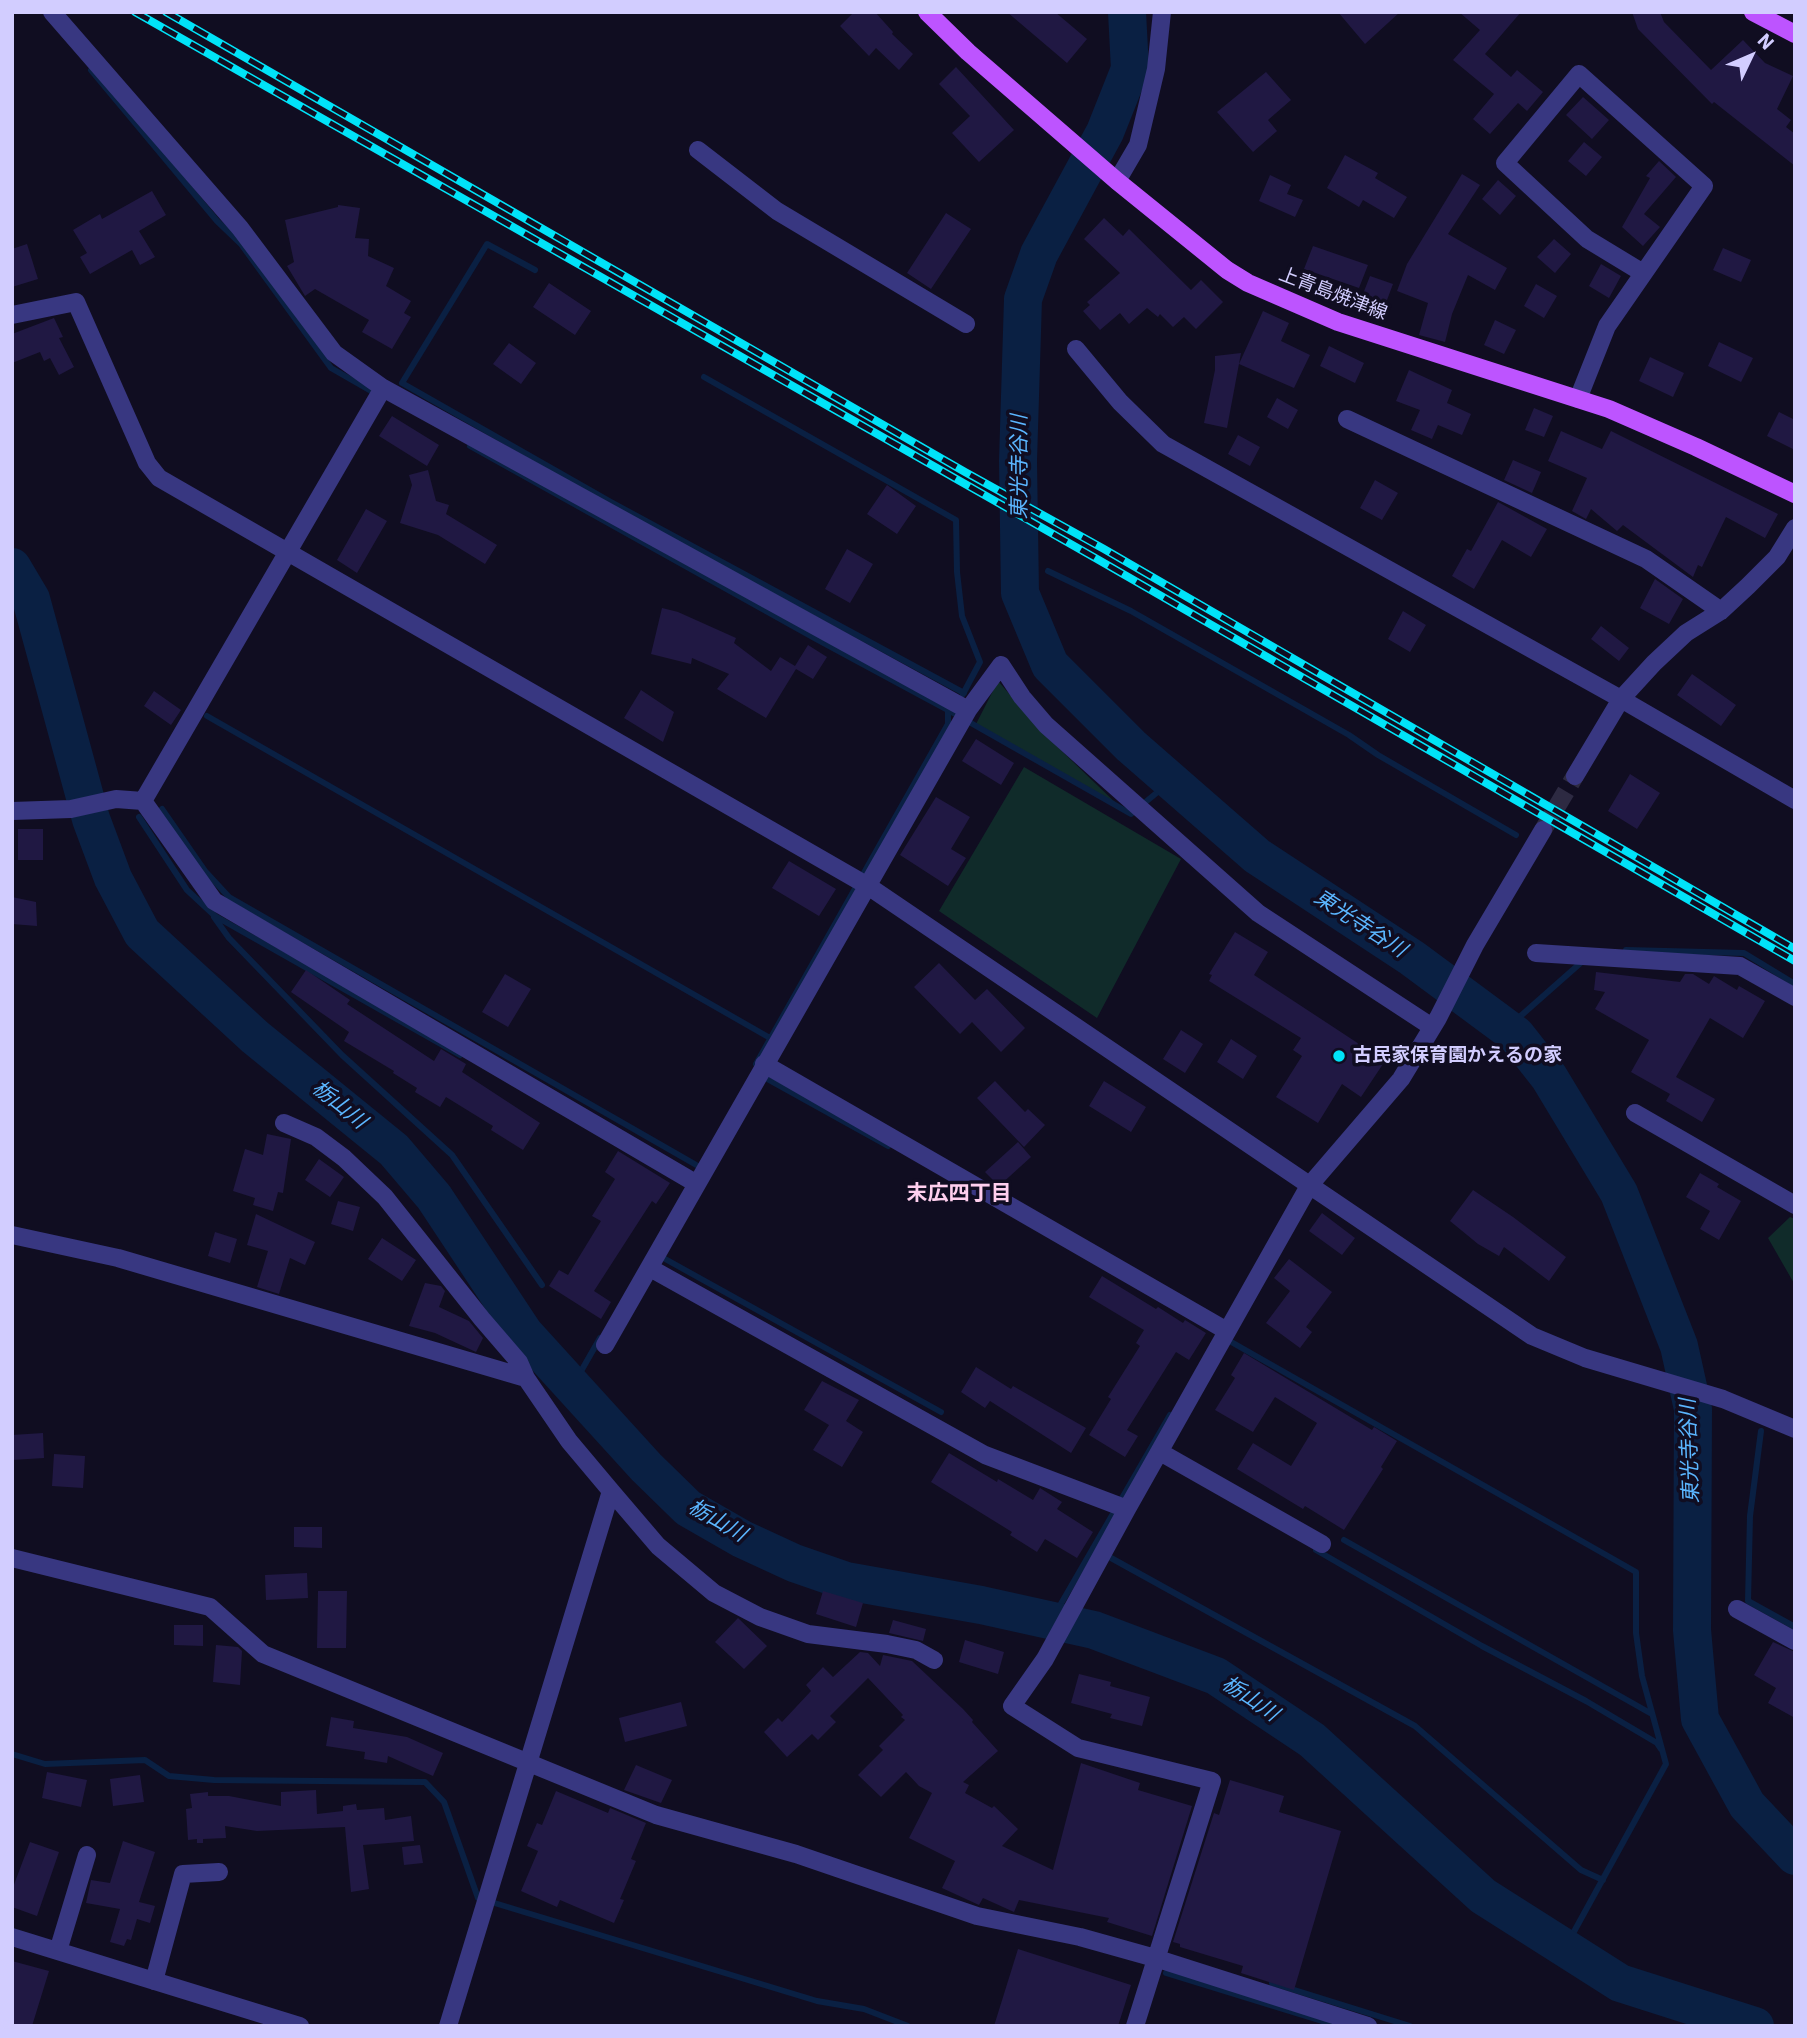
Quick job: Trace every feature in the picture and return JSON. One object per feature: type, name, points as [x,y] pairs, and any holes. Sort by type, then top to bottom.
[{"type":"main road","name":"上青島焼津線","points":[[927,12],[968,52],[1117,181],[1248,284],[1338,322],[1609,409],[1795,494]]},
{"type":"main road","points":[[1753,12],[1795,34]]},
{"type":"street","points":[[52,12],[240,228],[334,353],[383,388],[968,710]]},
{"type":"street","points":[[1117,181],[1138,145],[1156,69],[1163,12]]},
{"type":"street","points":[[1578,399],[1607,326],[1704,186],[1579,74],[1505,163],[1587,239],[1643,273]]},
{"type":"street","points":[[698,150],[777,211],[966,324]]},
{"type":"street","points":[[12,316],[76,302],[147,463],[159,478],[868,886],[1532,1336],[1585,1358],[1642,1377],[1723,1399],[1795,1429]]},
{"type":"street","points":[[1076,349],[1120,402],[1163,444],[1621,699],[1795,800]]},
{"type":"street","points":[[143,801],[383,388]]},
{"type":"street","points":[[1347,419],[1646,559],[1721,611]]},
{"type":"street","points":[[1575,776],[1621,699],[1686,633],[1721,611],[1777,557],[1795,528]]},
{"type":"street","points":[[605,1345],[968,710],[1001,665],[1022,697],[1046,725],[1258,913],[1435,1022]]},
{"type":"street","points":[[12,811],[71,809],[116,799],[143,801]]},
{"type":"street","points":[[143,801],[214,901],[698,1184]]},
{"type":"street","points":[[1135,2026],[1212,1782],[1078,1748],[1012,1706],[1045,1659],[1309,1186],[1401,1079],[1435,1022],[1475,945],[1543,830]]},
{"type":"street","points":[[1536,953],[1740,966],[1795,997]]},
{"type":"street","points":[[764,1064],[1227,1331]]},
{"type":"street","points":[[1635,1113],[1795,1205]]},
{"type":"street","points":[[284,1123],[316,1137],[344,1158],[385,1197],[482,1320],[519,1362],[526,1378],[569,1441],[658,1546],[714,1593],[760,1617],[808,1634],[887,1644],[916,1650],[934,1660]]},
{"type":"street","points":[[12,1235],[118,1258],[526,1378]]},
{"type":"street","points":[[650,1268],[985,1455],[1127,1509]]},
{"type":"street","points":[[1160,1451],[1322,1544]]},
{"type":"street","points":[[448,2026],[611,1491]]},
{"type":"street","points":[[12,1558],[210,1607],[263,1654],[656,1815],[796,1854],[976,1916],[1080,1937],[1155,1958],[1368,2026]]},
{"type":"street","points":[[1737,1609],[1795,1641]]},
{"type":"street","points":[[58,1951],[88,1855]]},
{"type":"street","points":[[154,1981],[183,1874],[219,1872]]},
{"type":"street","points":[[12,1937],[300,2026]]},
{"type":"green space","points":[[998,681],[1043,733],[1121,808],[975,726]]},
{"type":"green space","points":[[1024,767],[1181,859],[1097,1018],[939,911]]},
{"type":"green space","points":[[1790,1217],[1795,1219],[1795,1285],[1768,1238]]},
{"type":"building","points":[[854,12],[875,12],[892,34],[913,54],[899,70],[876,48],[869,56],[840,26]]},
{"type":"building","points":[[1007,12],[1055,12],[1087,39],[1067,63]]},
{"type":"building","points":[[1338,12],[1400,12],[1365,44]]},
{"type":"building","points":[[1459,12],[1521,12],[1485,54],[1511,77],[1517,70],[1543,92],[1527,111],[1518,103],[1490,134],[1473,119],[1494,94],[1453,60],[1480,30]]},
{"type":"building","points":[[1632,12],[1660,12],[1664,22],[1711,70],[1743,40],[1765,63],[1793,76],[1777,109],[1791,120],[1786,127],[1795,134],[1795,166],[1714,102],[1712,104],[1638,29]]},
{"type":"building","points":[[956,67],[1014,130],[979,162],[952,133],[970,116],[939,84]]},
{"type":"building","points":[[1266,72],[1291,100],[1268,120],[1277,131],[1253,152],[1217,112]]},
{"type":"building","points":[[1583,97],[1609,120],[1592,139],[1566,115]]},
{"type":"building","points":[[1584,142],[1602,157],[1586,176],[1568,161]]},
{"type":"building","points":[[1345,155],[1378,173],[1375,178],[1407,197],[1394,218],[1363,200],[1359,207],[1327,188]]},
{"type":"building","points":[[1659,161],[1676,177],[1644,214],[1660,227],[1643,246],[1622,227],[1650,178],[1646,176]]},
{"type":"building","points":[[1462,174],[1480,185],[1448,234],[1507,268],[1495,290],[1468,275],[1452,314],[1445,342],[1419,335],[1428,303],[1397,291],[1407,264]]},
{"type":"building","points":[[1270,175],[1291,185],[1287,194],[1303,200],[1295,217],[1259,201]]},
{"type":"building","points":[[1498,180],[1516,196],[1500,215],[1482,199]]},
{"type":"building","points":[[152,191],[166,215],[139,231],[155,257],[140,265],[132,250],[90,274],[80,257],[87,253],[73,230],[100,214],[102,219]]},
{"type":"building","points":[[338,205],[360,208],[355,238],[369,239],[368,256],[394,268],[386,286],[411,301],[404,313],[411,317],[392,349],[362,332],[369,320],[315,289],[305,296],[287,266],[294,262],[285,220]]},
{"type":"building","points":[[946,213],[971,229],[931,289],[907,273]]},
{"type":"building","points":[[1104,218],[1123,236],[1129,229],[1191,290],[1201,280],[1223,302],[1196,329],[1184,317],[1173,327],[1160,314],[1158,317],[1147,308],[1129,324],[1120,313],[1100,330],[1083,311],[1090,305],[1087,302],[1120,273],[1084,239]]},
{"type":"building","points":[[1554,239],[1571,254],[1555,273],[1537,257]]},
{"type":"building","points":[[27,244],[38,279],[12,287],[12,249]]},
{"type":"building","points":[[1313,246],[1368,265],[1359,288],[1304,269]]},
{"type":"building","points":[[1723,248],[1751,260],[1741,282],[1713,270]]},
{"type":"building","points":[[1601,264],[1621,276],[1609,298],[1589,286]]},
{"type":"building","points":[[1370,276],[1393,284],[1384,308],[1361,299]]},
{"type":"building","points":[[549,283],[591,311],[575,335],[533,307]]},
{"type":"building","points":[[1536,284],[1557,296],[1544,318],[1524,306]]},
{"type":"building","points":[[1263,311],[1289,323],[1281,341],[1310,355],[1294,388],[1239,364]]},
{"type":"building","points":[[54,318],[63,337],[59,338],[74,367],[59,375],[50,358],[44,361],[40,352],[12,363],[12,334]]},
{"type":"building","points":[[1495,320],[1516,330],[1504,354],[1484,345]]},
{"type":"building","points":[[1719,342],[1753,358],[1741,382],[1708,366]]},
{"type":"building","points":[[509,343],[536,363],[521,384],[493,364]]},
{"type":"building","points":[[1329,346],[1364,363],[1355,383],[1320,366]]},
{"type":"building","points":[[1241,353],[1227,428],[1204,423],[1215,370],[1215,356]]},
{"type":"building","points":[[1650,357],[1684,373],[1673,397],[1639,381]]},
{"type":"building","points":[[1409,370],[1452,390],[1447,403],[1471,414],[1462,435],[1438,425],[1432,439],[1411,430],[1420,410],[1396,401]]},
{"type":"building","points":[[1277,398],[1298,410],[1288,429],[1267,417]]},
{"type":"building","points":[[1534,408],[1553,416],[1544,437],[1525,430]]},
{"type":"building","points":[[1779,412],[1795,420],[1795,450],[1767,436]]},
{"type":"building","points":[[392,416],[439,445],[427,466],[379,436]]},
{"type":"building","points":[[1561,431],[1602,449],[1611,431],[1778,514],[1765,538],[1726,517],[1702,567],[1698,565],[1693,577],[1623,525],[1617,531],[1591,509],[1586,519],[1572,511],[1587,478],[1548,461]]},
{"type":"building","points":[[1238,435],[1260,447],[1250,466],[1228,454]]},
{"type":"building","points":[[1513,460],[1541,472],[1532,493],[1504,480]]},
{"type":"building","points":[[428,470],[436,501],[449,505],[446,514],[497,545],[485,564],[438,535],[400,523],[412,485],[409,475]]},
{"type":"building","points":[[1375,480],[1398,493],[1382,520],[1360,508]]},
{"type":"building","points":[[887,485],[916,506],[897,534],[867,514]]},
{"type":"building","points":[[1498,502],[1547,529],[1531,557],[1502,540],[1474,589],[1452,576],[1467,549],[1471,551]]},
{"type":"building","points":[[366,509],[387,521],[357,573],[337,560]]},
{"type":"building","points":[[847,549],[873,564],[850,603],[825,589]]},
{"type":"building","points":[[1655,579],[1683,599],[1669,624],[1640,608]]},
{"type":"building","points":[[662,608],[678,612],[736,638],[734,643],[771,671],[780,657],[795,666],[808,645],[827,657],[813,679],[796,669],[766,718],[717,689],[729,674],[692,658],[691,664],[651,654]]},
{"type":"building","points":[[1403,611],[1426,625],[1410,652],[1388,639]]},
{"type":"building","points":[[1601,626],[1629,648],[1619,661],[1591,639]]},
{"type":"building","points":[[1692,674],[1736,705],[1721,726],[1677,695]]},
{"type":"building","points":[[641,690],[674,712],[663,742],[624,718]]},
{"type":"building","points":[[154,691],[181,710],[171,725],[144,706]]},
{"type":"building","points":[[976,739],[1014,763],[1001,785],[962,761]]},
{"type":"building","points":[[1630,774],[1660,793],[1637,829],[1608,811]]},
{"type":"building","points":[[936,797],[970,817],[951,849],[966,858],[948,886],[900,855]]},
{"type":"building","points":[[18,829],[43,829],[43,860],[18,860]]},
{"type":"building","points":[[789,861],[836,889],[819,916],[772,888]]},
{"type":"building","points":[[12,897],[36,902],[37,926],[12,924]]},
{"type":"building","points":[[1235,932],[1268,952],[1254,975],[1385,1061],[1361,1097],[1342,1084],[1318,1123],[1276,1097],[1302,1056],[1293,1050],[1301,1038],[1209,981],[1212,975],[1209,974]]},
{"type":"building","points":[[939,963],[975,1000],[987,989],[1025,1028],[1001,1052],[972,1022],[960,1034],[914,987]]},
{"type":"building","points":[[306,970],[350,1000],[347,1004],[434,1061],[441,1049],[466,1064],[462,1072],[540,1123],[523,1150],[491,1130],[493,1126],[446,1097],[440,1107],[415,1092],[417,1088],[393,1073],[394,1071],[344,1041],[349,1032],[291,992]]},
{"type":"building","points":[[1596,972],[1680,982],[1685,974],[1693,974],[1709,984],[1714,976],[1737,990],[1739,986],[1765,1001],[1743,1038],[1710,1018],[1676,1077],[1715,1099],[1702,1122],[1666,1101],[1670,1094],[1631,1072],[1649,1040],[1595,1009],[1605,992],[1594,990]]},
{"type":"building","points":[[505,974],[531,989],[508,1027],[482,1012]]},
{"type":"building","points":[[1181,1030],[1203,1044],[1185,1073],[1163,1059]]},
{"type":"building","points":[[1231,1039],[1257,1056],[1243,1079],[1217,1062]]},
{"type":"building","points":[[995,1081],[1025,1112],[1028,1109],[1045,1125],[1024,1147],[977,1098]]},
{"type":"building","points":[[1104,1081],[1146,1107],[1131,1132],[1089,1106]]},
{"type":"building","points":[[267,1134],[291,1139],[283,1193],[278,1192],[273,1211],[253,1205],[255,1198],[233,1191],[245,1149],[263,1155]]},
{"type":"building","points":[[1018,1142],[1031,1157],[999,1186],[985,1172]]},
{"type":"building","points":[[618,1151],[670,1183],[656,1204],[652,1201],[594,1291],[611,1302],[601,1319],[549,1286],[559,1270],[568,1275],[601,1221],[592,1216],[615,1179],[605,1172]]},
{"type":"building","points":[[319,1159],[344,1177],[330,1197],[305,1180]]},
{"type":"building","points":[[1700,1173],[1741,1201],[1719,1240],[1700,1229],[1710,1211],[1686,1197]]},
{"type":"building","points":[[1473,1190],[1566,1257],[1549,1281],[1504,1247],[1499,1256],[1478,1244],[1450,1221]]},
{"type":"building","points":[[338,1201],[360,1207],[353,1231],[331,1224]]},
{"type":"building","points":[[1322,1213],[1355,1238],[1342,1255],[1309,1231]]},
{"type":"building","points":[[256,1214],[315,1242],[305,1265],[290,1258],[279,1294],[257,1287],[268,1251],[247,1245]]},
{"type":"building","points":[[215,1232],[237,1239],[230,1263],[208,1256]]},
{"type":"building","points":[[382,1238],[416,1260],[402,1281],[368,1259]]},
{"type":"building","points":[[1289,1259],[1332,1292],[1306,1327],[1312,1332],[1300,1348],[1266,1323],[1290,1291],[1274,1278]]},
{"type":"building","points":[[1102,1276],[1156,1309],[1158,1307],[1183,1323],[1185,1320],[1206,1333],[1189,1360],[1176,1352],[1127,1430],[1138,1436],[1125,1457],[1089,1435],[1111,1399],[1108,1397],[1140,1346],[1136,1343],[1144,1330],[1089,1297]]},
{"type":"building","points":[[425,1283],[441,1286],[445,1291],[439,1307],[469,1321],[483,1338],[476,1352],[435,1333],[409,1326]]},
{"type":"building","points":[[1244,1353],[1372,1430],[1374,1427],[1397,1441],[1381,1467],[1383,1469],[1344,1530],[1237,1469],[1253,1443],[1291,1466],[1317,1423],[1275,1397],[1253,1432],[1215,1410],[1235,1378],[1231,1375]]},
{"type":"building","points":[[976,1367],[1011,1389],[1013,1386],[1086,1428],[1071,1453],[990,1401],[985,1408],[961,1392]]},
{"type":"building","points":[[822,1381],[859,1400],[846,1421],[863,1432],[842,1467],[813,1450],[829,1425],[804,1410]]},
{"type":"building","points":[[43,1433],[44,1458],[12,1460],[12,1435]]},
{"type":"building","points":[[949,1453],[1033,1500],[1040,1488],[1062,1502],[1057,1509],[1093,1532],[1077,1558],[1045,1539],[1037,1552],[1010,1535],[1012,1532],[931,1482]]},
{"type":"building","points":[[54,1454],[85,1456],[83,1488],[52,1486]]},
{"type":"building","points":[[294,1527],[322,1527],[322,1548],[294,1547]]},
{"type":"building","points":[[307,1573],[308,1598],[266,1600],[265,1575]]},
{"type":"building","points":[[318,1591],[347,1591],[346,1648],[317,1648]]},
{"type":"building","points":[[823,1591],[863,1603],[856,1627],[816,1614]]},
{"type":"building","points":[[738,1618],[767,1646],[744,1669],[715,1642]]},
{"type":"building","points":[[893,1620],[926,1629],[923,1641],[889,1633]]},
{"type":"building","points":[[174,1625],[203,1625],[203,1646],[174,1645]]},
{"type":"building","points":[[965,1640],[1004,1652],[998,1674],[959,1662]]},
{"type":"building","points":[[1773,1642],[1795,1652],[1795,1718],[1768,1703],[1776,1688],[1754,1675]]},
{"type":"building","points":[[216,1645],[238,1647],[242,1651],[240,1685],[213,1682]]},
{"type":"building","points":[[860,1652],[868,1653],[880,1666],[883,1655],[912,1661],[973,1720],[998,1751],[963,1782],[969,1785],[965,1793],[992,1808],[994,1806],[1018,1829],[1002,1846],[1053,1870],[1081,1763],[1140,1783],[1138,1790],[1192,1806],[1152,1936],[1107,1922],[1109,1918],[1019,1900],[1014,1912],[983,1898],[979,1905],[942,1888],[955,1861],[909,1838],[932,1793],[919,1786],[906,1772],[881,1797],[858,1775],[883,1750],[879,1746],[905,1720],[868,1678],[830,1716],[836,1722],[818,1740],[812,1734],[787,1757],[764,1732],[778,1718],[782,1722],[811,1691],[806,1685],[823,1667],[833,1677]]},
{"type":"building","points":[[1079,1674],[1111,1682],[1110,1686],[1150,1697],[1142,1726],[1110,1718],[1112,1714],[1071,1703]]},
{"type":"building","points":[[681,1702],[687,1726],[625,1742],[619,1718]]},
{"type":"building","points":[[331,1717],[354,1721],[353,1728],[407,1737],[443,1753],[433,1776],[388,1756],[387,1763],[364,1759],[365,1752],[326,1746]]},
{"type":"building","points":[[636,1765],[672,1780],[661,1803],[624,1790]]},
{"type":"building","points":[[47,1772],[87,1780],[81,1807],[42,1798]]},
{"type":"building","points":[[140,1775],[144,1802],[113,1806],[110,1779]]},
{"type":"building","points":[[1230,1780],[1284,1796],[1279,1812],[1341,1831],[1294,1990],[1241,1973],[1243,1966],[1180,1947],[1180,1944],[1173,1942],[1214,1813],[1219,1815]]},
{"type":"building","points":[[316,1790],[317,1814],[343,1811],[343,1806],[356,1804],[357,1810],[384,1808],[385,1820],[411,1816],[414,1841],[363,1845],[369,1889],[351,1892],[345,1827],[257,1831],[225,1826],[226,1838],[203,1839],[203,1843],[197,1843],[197,1839],[188,1840],[186,1809],[192,1808],[190,1794],[208,1792],[208,1796],[229,1796],[281,1806],[281,1792]]},
{"type":"building","points":[[556,1791],[608,1813],[610,1808],[646,1823],[631,1859],[636,1861],[620,1899],[624,1900],[614,1923],[560,1900],[557,1907],[521,1891],[538,1851],[527,1846],[537,1823],[542,1825]]},
{"type":"building","points":[[123,1841],[155,1852],[139,1902],[155,1906],[150,1923],[137,1919],[131,1940],[127,1939],[124,1946],[110,1942],[120,1909],[86,1903],[91,1880],[110,1883]]},
{"type":"building","points":[[30,1842],[59,1852],[37,1916],[12,1907],[12,1890]]},
{"type":"building","points":[[420,1845],[423,1863],[404,1865],[402,1847]]},
{"type":"building","points":[[1018,1949],[1131,1985],[1118,2026],[994,2026]]},
{"type":"building","points":[[12,1961],[49,1971],[32,2026],[12,2026]]},
{"type":"waterway","name":"東光寺谷川","points":[[1127,12],[1130,69],[1105,132],[1039,254],[1023,299],[1018,461],[1020,593],[1050,665],[1131,746],[1257,856],[1412,958],[1516,1035],[1549,1077],[1619,1193],[1679,1346],[1693,1409],[1692,1630],[1700,1719],[1747,1805],[1795,1856]]},
{"type":"waterway","points":[[91,70],[217,221],[241,244],[331,368],[378,395]]},
{"type":"waterway","points":[[535,270],[487,244],[402,383],[611,502],[964,693]]},
{"type":"waterway","points":[[704,377],[956,520],[957,572],[962,616],[980,662],[963,694]]},
{"type":"waterway","points":[[470,446],[1131,814],[1171,781]]},
{"type":"waterway","name":"栃山川","points":[[12,567],[31,599],[91,819],[113,878],[142,933],[255,1037],[394,1150],[434,1197],[524,1333],[646,1467],[688,1508],[742,1539],[794,1563],[846,1581],[981,1605],[1094,1630],[1216,1676],[1312,1740],[1483,1896],[1620,1983],[1755,2026]]},
{"type":"waterway","points":[[1048,571],[1131,611],[1349,735],[1378,755],[1516,835]]},
{"type":"waterway","points":[[756,1064],[948,724],[948,710]]},
{"type":"waterway","points":[[207,716],[770,1038]]},
{"type":"waterway","points":[[162,809],[205,871],[229,897],[698,1166]]},
{"type":"waterway","points":[[139,817],[187,890],[215,916],[460,1055]]},
{"type":"waterway","points":[[214,917],[229,938],[342,1055],[452,1155],[542,1285]]},
{"type":"waterway","points":[[1626,950],[1744,953],[1795,984]]},
{"type":"waterway","points":[[1507,1028],[1584,960]]},
{"type":"waterway","points":[[760,1075],[888,1146]]},
{"type":"waterway","points":[[658,1255],[941,1412]]},
{"type":"waterway","points":[[572,1387],[600,1338]]},
{"type":"waterway","points":[[1226,1339],[1636,1572],[1636,1633],[1642,1676],[1666,1764],[1565,1948]]},
{"type":"waterway","points":[[1051,1621],[1170,1415]]},
{"type":"waterway","points":[[1761,1431],[1750,1516],[1748,1601],[1795,1627]]},
{"type":"waterway","points":[[1344,1540],[1650,1713]]},
{"type":"waterway","points":[[1093,1548],[1415,1726],[1581,1870],[1603,1880]]},
{"type":"waterway","points":[[1316,1550],[1482,1646],[1586,1701],[1657,1743],[1661,1749]]},
{"type":"waterway","points":[[12,1754],[45,1764],[145,1760],[169,1776],[214,1780],[425,1782],[444,1802],[478,1898],[817,2001],[864,2009],[908,2026]]},
{"type":"waterway","points":[[1166,1973],[1338,2026]]},
{"type":"waterway","points":[[1272,1983],[1410,2026]]},
{"type":"tunnel","points":[[1543,830],[1575,776]]},
{"type":"railway","points":[[135,12],[1097,559],[1795,961]]},
{"type":"railway","points":[[166,12],[965,472],[1104,549],[1795,949]]},
{"type":"place","name":"古民家保育園かえるの家","points":[[1339,1056]]},
{"type":"district","name":"末広四丁目","points":[[959,1194]]}]
